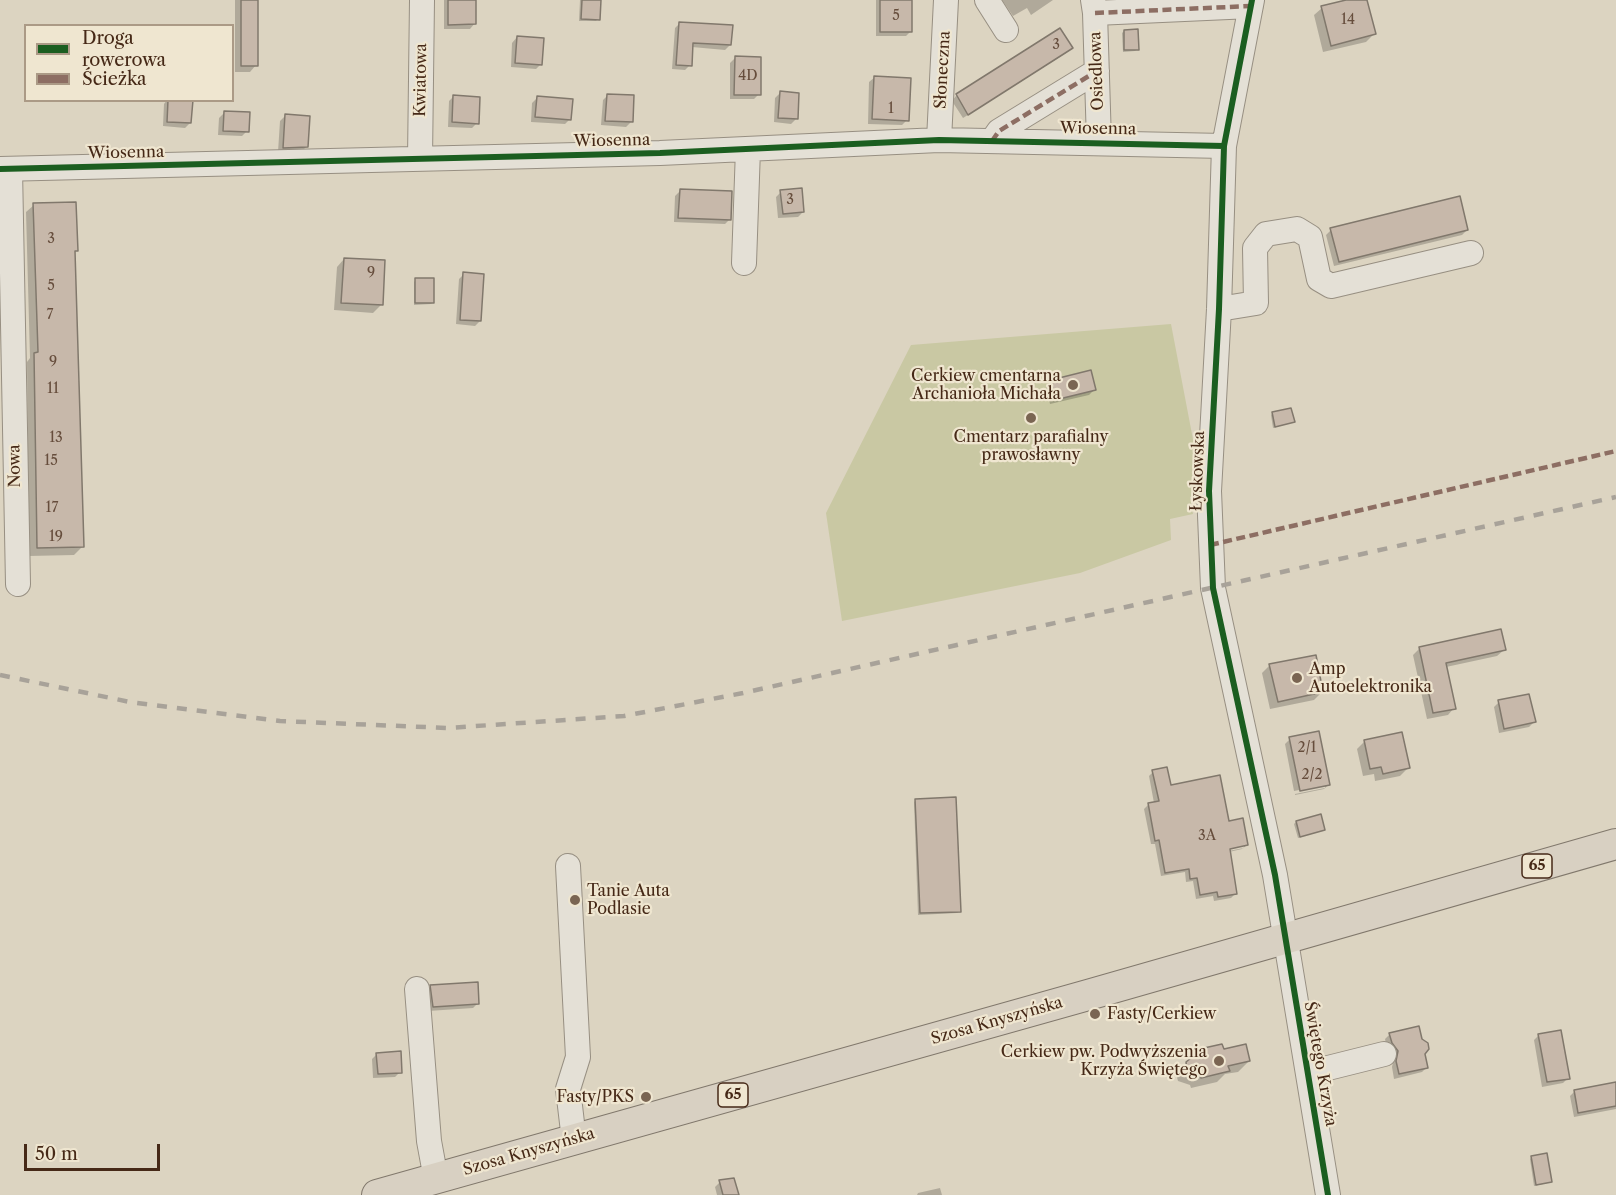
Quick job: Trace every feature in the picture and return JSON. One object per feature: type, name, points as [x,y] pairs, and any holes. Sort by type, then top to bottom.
[{"type":"main road","name":"Szosa Knyszyńska","points":[[377,1195],[1616,844]]},
{"type":"street","name":"Kwiatowa","points":[[420,159],[422,0]]},
{"type":"street","name":"Słoneczna","points":[[939,140],[946,0]]},
{"type":"street","points":[[987,0],[1006,30]]},
{"type":"street","points":[[1094,7],[1252,3]]},
{"type":"street","name":"Łyskowska","points":[[1252,3],[1224,146],[1219,309],[1209,491],[1214,588],[1275,875],[1284,938]]},
{"type":"street","name":"Osiedlowa","points":[[1094,7],[1099,142]]},
{"type":"street","points":[[992,141],[999,131],[1097,71]]},
{"type":"street","name":"Wiosenna","points":[[5,169],[748,149],[939,140],[1224,146]]},
{"type":"street","points":[[744,263],[748,149]]},
{"type":"street","name":"Nowa","points":[[5,169],[18,584]]},
{"type":"street","points":[[1219,309],[1256,303],[1255,248],[1266,234],[1297,228],[1310,237],[1320,279],[1331,286],[1471,253]]},
{"type":"street","points":[[568,866],[578,1057],[568,1089],[574,1140]]},
{"type":"street","name":"Świętego Krzyża","points":[[1284,938],[1328,1195]]},
{"type":"street","points":[[417,989],[429,1141],[436,1179]]},
{"type":"street","points":[[1308,1073],[1384,1054]]},
{"type":"green space","name":"Cmentarz parafialny prawosławny","points":[[1171,324],[1203,492],[1190,497],[1193,514],[1170,519],[1171,540],[1080,573],[842,621],[826,513],[911,345]]},
{"type":"building","points":[[241,0],[258,0],[258,66],[241,66]]},
{"type":"building","points":[[448,0],[476,0],[476,24],[448,25]]},
{"type":"building","points":[[582,0],[601,0],[600,20],[581,19]]},
{"type":"building","points":[[880,0],[912,0],[912,32],[880,32]]},
{"type":"building","points":[[1346,0],[1367,0],[1376,34],[1331,46],[1321,6]]},
{"type":"building","points":[[679,22],[733,25],[731,45],[693,43],[692,66],[676,65]]},
{"type":"building","points":[[1060,28],[1073,48],[968,115],[956,94]]},
{"type":"building","points":[[1138,29],[1139,50],[1124,50],[1124,30]]},
{"type":"building","points":[[517,36],[544,38],[542,65],[515,63]]},
{"type":"building","points":[[735,56],[761,57],[761,95],[734,95]]},
{"type":"building","points":[[874,76],[911,78],[909,121],[872,119]]},
{"type":"building","points":[[780,91],[799,93],[798,119],[778,118]]},
{"type":"building","points":[[607,94],[634,95],[633,122],[605,121]]},
{"type":"building","points":[[453,95],[480,97],[479,124],[452,122]]},
{"type":"building","points":[[537,96],[573,99],[571,120],[535,117]]},
{"type":"building","points":[[168,102],[193,102],[191,123],[167,122]]},
{"type":"building","points":[[224,111],[250,112],[249,132],[223,131]]},
{"type":"building","points":[[285,114],[310,116],[308,147],[283,148]]},
{"type":"building","points":[[802,188],[804,212],[783,214],[780,190]]},
{"type":"building","points":[[680,189],[732,191],[731,220],[678,218]]},
{"type":"building","points":[[1460,196],[1468,230],[1339,262],[1330,228]]},
{"type":"building","points":[[76,202],[78,251],[75,251],[84,547],[37,548],[34,353],[38,352],[33,203]]},
{"type":"building","points":[[344,258],[385,260],[383,305],[341,303]]},
{"type":"building","points":[[463,272],[484,274],[481,321],[460,320]]},
{"type":"building","points":[[415,278],[434,278],[434,303],[415,303]]},
{"type":"building","name":"Cerkiew cmentarna Archanioła Michała","points":[[1091,370],[1096,390],[1055,400],[1051,380]]},
{"type":"building","points":[[1291,408],[1295,422],[1275,427],[1272,412]]},
{"type":"building","points":[[1501,629],[1506,650],[1446,663],[1456,709],[1433,713],[1419,647]]},
{"type":"building","name":"Amp Autoelektronika","points":[[1316,655],[1323,692],[1278,702],[1269,664]]},
{"type":"building","points":[[1529,694],[1536,722],[1504,729],[1498,700]]},
{"type":"building","points":[[1319,731],[1330,785],[1300,791],[1289,737]]},
{"type":"building","points":[[1402,732],[1410,768],[1383,774],[1381,767],[1370,769],[1364,740]]},
{"type":"building","points":[[1167,767],[1171,785],[1220,775],[1229,821],[1243,818],[1248,845],[1230,849],[1237,894],[1218,897],[1217,892],[1200,895],[1197,878],[1190,879],[1189,869],[1165,873],[1159,840],[1155,841],[1148,803],[1159,801],[1152,770]]},
{"type":"building","points":[[956,797],[961,912],[920,913],[915,799]]},
{"type":"building","points":[[1321,814],[1325,830],[1300,837],[1296,821]]},
{"type":"building","points":[[478,982],[479,1004],[433,1007],[430,985]]},
{"type":"building","points":[[1419,1026],[1422,1039],[1428,1043],[1429,1049],[1425,1054],[1428,1068],[1399,1074],[1396,1061],[1398,1051],[1389,1033]]},
{"type":"building","points":[[1561,1030],[1570,1079],[1547,1082],[1538,1034]]},
{"type":"building","name":"Cerkiew pw. Podwyższenia Krzyża Świętego","points":[[1222,1044],[1224,1049],[1246,1044],[1250,1061],[1228,1066],[1230,1071],[1201,1078],[1201,1075],[1187,1068],[1186,1062],[1196,1054],[1195,1050]]},
{"type":"building","points":[[401,1051],[402,1073],[378,1074],[376,1053]]},
{"type":"building","points":[[1616,1082],[1616,1106],[1578,1113],[1574,1090]]},
{"type":"building","points":[[1547,1153],[1552,1182],[1536,1185],[1531,1156]]},
{"type":"building","points":[[734,1178],[739,1195],[723,1195],[719,1180]]},
{"type":"railway","points":[[0,675],[130,702],[280,721],[447,728],[624,716],[743,693],[1616,497]]},
{"type":"marked path","points":[[1095,13],[1251,6]]},
{"type":"marked path","points":[[992,141],[999,131],[1097,71]]},
{"type":"marked path","points":[[1210,545],[1616,451]]},
{"type":"cycle path","points":[[1252,0],[1224,146],[1219,309],[1209,491],[1213,588],[1275,875],[1328,1195]]},
{"type":"cycle path","points":[[0,169],[660,153],[939,140],[1224,146]]},
{"type":"place","name":"Cerkiew cmentarna Archanioła Michała","points":[[1073,385]]},
{"type":"place","name":"Cmentarz parafialny prawosławny","points":[[1031,418]]},
{"type":"place","name":"Amp Autoelektronika","points":[[1297,678]]},
{"type":"place","name":"Tanie Auta Podlasie","points":[[575,900]]},
{"type":"place","name":"Fasty/Cerkiew","points":[[1095,1014]]},
{"type":"place","name":"Cerkiew pw. Podwyższenia Krzyża Świętego","points":[[1219,1061]]},
{"type":"place","name":"Fasty/PKS","points":[[646,1097]]}]
